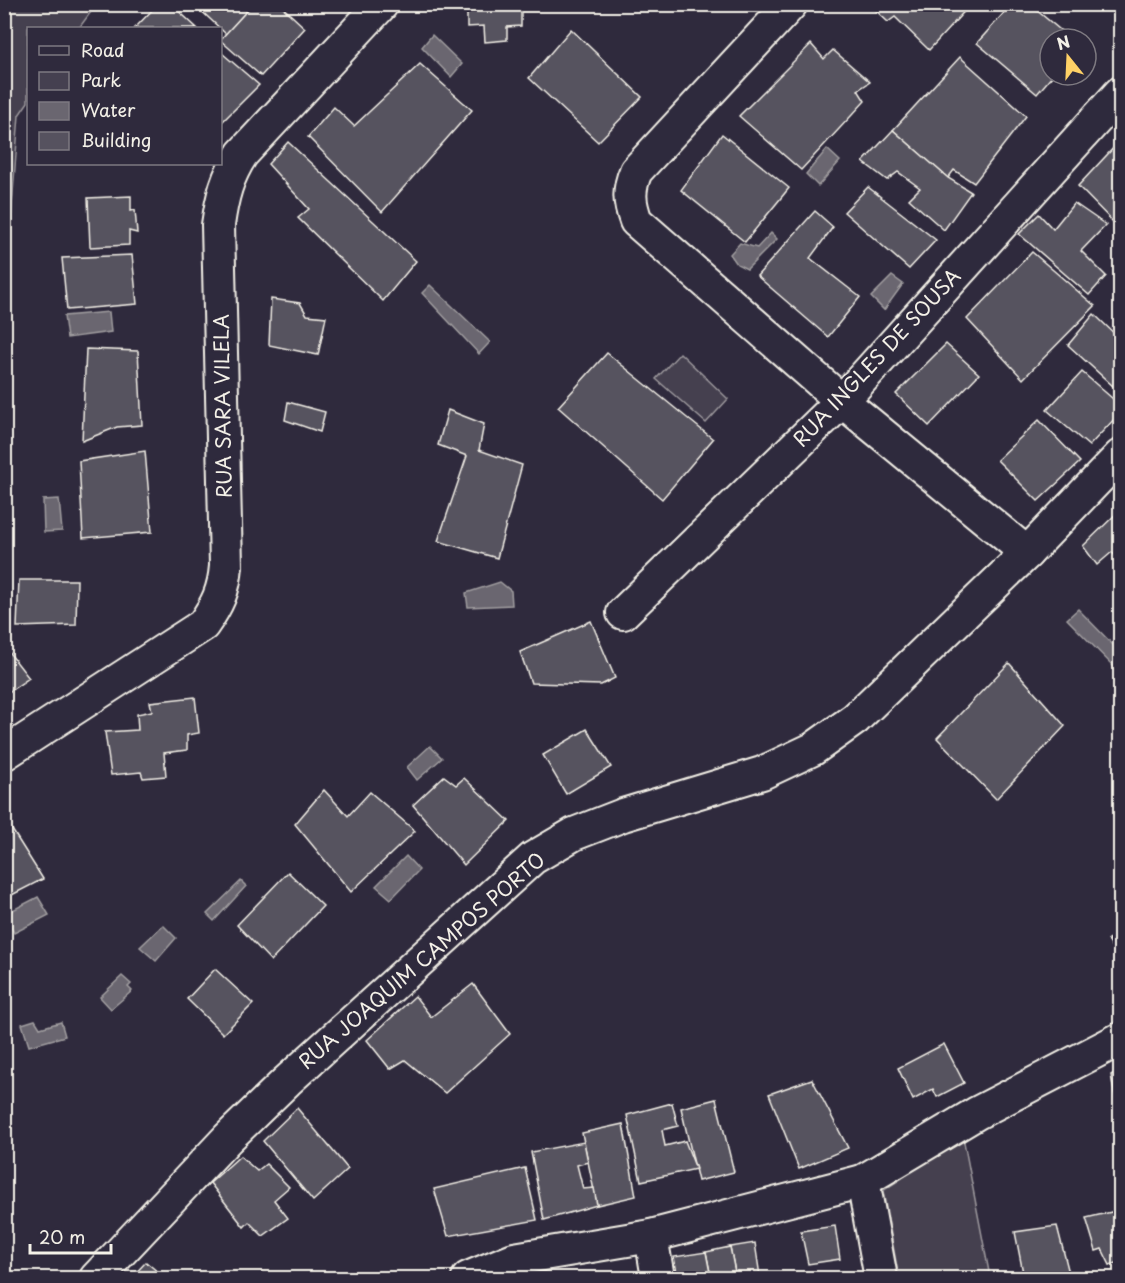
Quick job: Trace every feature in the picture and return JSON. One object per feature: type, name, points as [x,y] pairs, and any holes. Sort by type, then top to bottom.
[{"type":"street","name":"RUA SARA VILELA","points":[[4,754],[203,625],[218,604],[224,588],[226,566],[218,225],[221,199],[228,176],[242,154],[382,4]]},
{"type":"street","points":[[791,4],[636,171],[629,188],[630,203],[636,221],[842,401],[1027,553]]},
{"type":"street","name":"RUA INGLES DE SOUSA","points":[[623,613],[842,401],[1120,93]]},
{"type":"street","name":"RUA JOAQUIM CAMPOS PORTO","points":[[96,1278],[228,1138],[287,1081],[533,858],[574,834],[623,815],[762,773],[813,749],[855,719],[1027,553],[1120,456]]},
{"type":"street","points":[[468,1278],[514,1259],[651,1236],[863,1181],[977,1113],[1120,1039]]},
{"type":"street","points":[[863,1181],[881,1278]]},
{"type":"street","points":[[651,1236],[658,1278]]},
{"type":"green space","points":[[5,4],[96,5],[80,27],[27,27],[27,103],[19,115],[5,297]]},
{"type":"green space","points":[[680,353],[728,399],[706,423],[656,379]]},
{"type":"green space","points":[[963,1137],[989,1272],[960,1278],[899,1278],[883,1191]]},
{"type":"water","points":[[432,35],[462,64],[451,77],[422,47]]},
{"type":"water","points":[[827,149],[840,161],[818,186],[806,174]]},
{"type":"water","points":[[771,233],[777,239],[747,269],[737,264],[730,254],[740,243],[757,248]]},
{"type":"water","points":[[892,276],[903,284],[884,310],[871,297]]},
{"type":"water","points":[[430,285],[490,342],[479,354],[422,293]]},
{"type":"water","points":[[109,312],[111,332],[67,338],[64,316]]},
{"type":"water","points":[[59,499],[62,531],[44,532],[43,500]]},
{"type":"water","points":[[500,582],[511,591],[512,605],[468,607],[466,593]]},
{"type":"water","points":[[1078,609],[1120,652],[1120,673],[1067,619]]},
{"type":"water","points":[[430,746],[442,758],[417,780],[407,767]]},
{"type":"water","points":[[406,856],[419,870],[391,899],[376,886]]},
{"type":"water","points":[[241,881],[246,886],[214,921],[207,914]]},
{"type":"water","points":[[38,897],[49,915],[14,933],[5,914]]},
{"type":"water","points":[[163,925],[176,938],[156,961],[140,947]]},
{"type":"water","points":[[122,976],[131,984],[128,987],[132,991],[111,1009],[100,997]]},
{"type":"water","points":[[35,1020],[40,1028],[61,1022],[65,1036],[29,1046],[22,1024]]},
{"type":"building","points":[[158,4],[171,4],[196,27],[136,27]]},
{"type":"building","points":[[194,4],[253,4],[226,34],[222,27],[219,27]]},
{"type":"building","points":[[253,4],[279,4],[305,28],[261,76],[222,42],[222,38]]},
{"type":"building","points":[[455,4],[521,4],[521,26],[507,27],[507,40],[485,42],[484,26],[467,27],[467,12],[455,13]]},
{"type":"building","points":[[869,4],[971,4],[929,50],[895,17],[888,22]]},
{"type":"building","points":[[1012,4],[1029,4],[1057,27],[1038,27],[1038,87],[1043,87],[1037,94],[977,43]]},
{"type":"building","points":[[571,29],[642,97],[598,142],[529,78]]},
{"type":"building","points":[[811,44],[824,59],[833,50],[870,82],[858,90],[865,101],[801,170],[739,116]]},
{"type":"building","points":[[222,55],[259,85],[222,122]]},
{"type":"building","points":[[960,57],[1026,116],[974,183],[954,170],[948,178],[893,130]]},
{"type":"building","points":[[420,64],[472,110],[382,212],[308,137],[334,107],[354,126]]},
{"type":"building","points":[[893,130],[948,178],[971,192],[944,230],[909,199],[920,188],[898,172],[887,180],[863,162]]},
{"type":"building","points":[[722,134],[789,188],[745,242],[681,190]]},
{"type":"building","points":[[1120,141],[1120,229],[1078,186]]},
{"type":"building","points":[[288,142],[416,261],[383,301],[298,218],[309,209],[268,164]]},
{"type":"building","points":[[868,187],[936,240],[909,269],[844,212]]},
{"type":"building","points":[[131,196],[131,211],[135,210],[137,233],[129,231],[129,245],[90,247],[88,198]]},
{"type":"building","points":[[1074,203],[1106,225],[1081,251],[1106,276],[1089,295],[1019,234],[1039,214],[1053,229]]},
{"type":"building","points":[[815,211],[833,227],[810,258],[860,297],[828,337],[757,276]]},
{"type":"building","points":[[1032,252],[1095,306],[1023,379],[967,319]]},
{"type":"building","points":[[132,255],[137,304],[67,310],[62,258]]},
{"type":"building","points":[[271,299],[300,303],[307,315],[326,317],[318,355],[269,345]]},
{"type":"building","points":[[1094,314],[1120,339],[1120,375],[1113,386],[1068,345]]},
{"type":"building","points":[[946,344],[979,374],[929,426],[896,394]]},
{"type":"building","points":[[86,349],[138,351],[142,425],[117,427],[82,441]]},
{"type":"building","points":[[607,353],[713,439],[662,499],[558,407]]},
{"type":"building","points":[[1082,372],[1120,405],[1120,413],[1089,446],[1047,410]]},
{"type":"building","points":[[288,402],[325,412],[320,432],[285,420]]},
{"type":"building","points":[[448,410],[484,424],[479,450],[522,465],[497,558],[438,541],[467,456],[438,445]]},
{"type":"building","points":[[1039,420],[1080,462],[1038,501],[997,460]]},
{"type":"building","points":[[145,451],[152,532],[83,538],[79,461]]},
{"type":"building","points":[[1120,510],[1120,562],[1112,552],[1097,565],[1083,546]]},
{"type":"building","points":[[19,580],[77,580],[76,625],[17,627]]},
{"type":"building","points":[[591,621],[615,678],[601,685],[531,683],[520,652]]},
{"type":"building","points":[[4,646],[29,678],[4,695]]},
{"type":"building","points":[[1009,663],[1065,726],[996,799],[937,738]]},
{"type":"building","points":[[195,697],[199,733],[187,735],[187,750],[164,753],[166,776],[143,778],[141,772],[111,775],[105,732],[138,730],[137,714],[152,711],[150,702]]},
{"type":"building","points":[[587,729],[611,767],[566,794],[543,755]]},
{"type":"building","points":[[444,776],[456,785],[464,778],[509,821],[464,865],[413,805]]},
{"type":"building","points":[[324,790],[348,816],[370,792],[415,831],[351,892],[295,824]]},
{"type":"building","points":[[4,817],[43,879],[4,899]]},
{"type":"building","points":[[288,872],[323,906],[271,961],[237,925]]},
{"type":"building","points":[[1120,933],[1120,965],[1108,939]]},
{"type":"building","points":[[215,969],[253,1004],[223,1034],[187,999]]},
{"type":"building","points":[[473,984],[510,1034],[445,1093],[405,1060],[390,1069],[367,1040],[415,996],[431,1017]]},
{"type":"building","points":[[944,1044],[964,1083],[937,1097],[933,1089],[913,1100],[898,1068]]},
{"type":"building","points":[[1120,1070],[1120,1108],[1117,1108],[1111,1075]]},
{"type":"building","points":[[812,1079],[848,1148],[799,1169],[769,1094]]},
{"type":"building","points":[[716,1099],[734,1172],[698,1181],[681,1108]]},
{"type":"building","points":[[672,1103],[678,1126],[662,1130],[665,1146],[685,1141],[696,1169],[641,1181],[627,1115]]},
{"type":"building","points":[[297,1108],[348,1169],[313,1201],[263,1141]]},
{"type":"building","points":[[623,1124],[636,1196],[597,1205],[582,1133]]},
{"type":"building","points":[[584,1142],[588,1162],[577,1165],[583,1189],[594,1188],[597,1205],[544,1220],[531,1152]]},
{"type":"building","points":[[240,1156],[257,1171],[266,1164],[289,1187],[274,1200],[288,1218],[263,1236],[249,1222],[244,1227],[210,1183]]},
{"type":"building","points":[[525,1168],[537,1220],[448,1236],[434,1189]]},
{"type":"building","points":[[1120,1210],[1120,1262],[1110,1265],[1102,1249],[1096,1251],[1086,1218]]},
{"type":"building","points":[[835,1226],[840,1259],[808,1264],[801,1231]]},
{"type":"building","points":[[1057,1226],[1069,1273],[1047,1278],[1024,1278],[1015,1232]]},
{"type":"building","points":[[755,1243],[760,1276],[736,1278],[730,1247]]},
{"type":"building","points":[[730,1247],[735,1272],[711,1277],[706,1252]]},
{"type":"building","points":[[706,1252],[711,1278],[678,1278],[674,1257]]},
{"type":"building","points":[[146,1262],[165,1278],[131,1278]]}]
